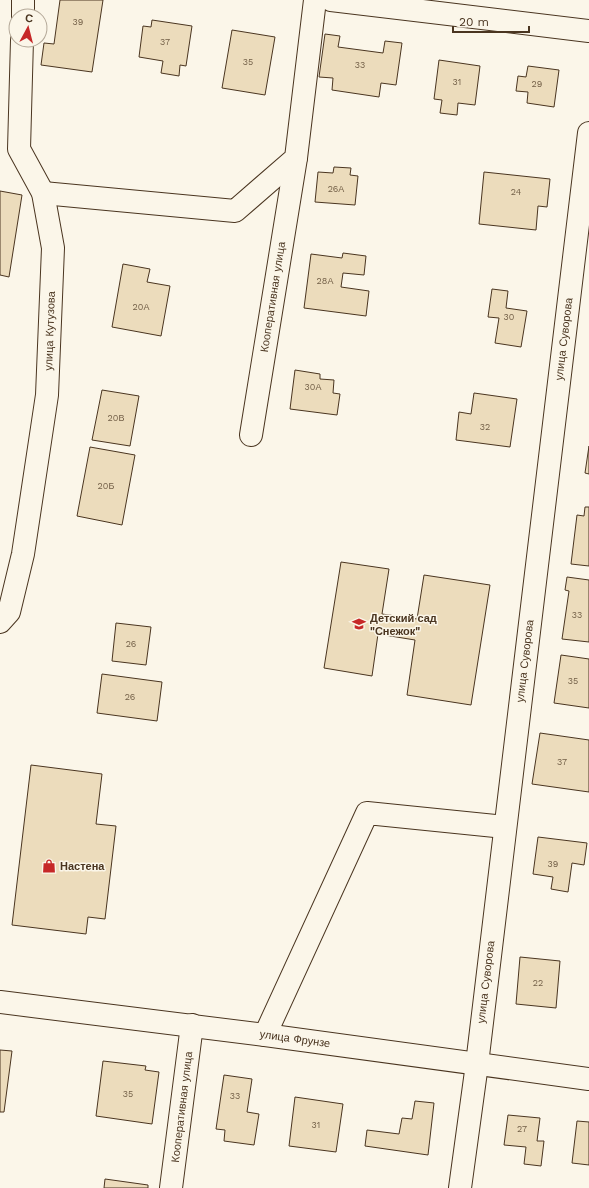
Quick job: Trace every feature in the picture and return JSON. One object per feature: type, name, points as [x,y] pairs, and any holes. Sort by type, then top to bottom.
[{"type":"street","name":"Кооперативная улица","points":[[251,435],[296,158],[315,0]]},
{"type":"street","points":[[331,0],[589,30]]},
{"type":"street","name":"улица Кутузова","points":[[0,622],[9,612],[23,554],[47,395],[53,248],[43,193],[19,149],[22,48]]},
{"type":"street","name":"улица Суворова","points":[[460,1188],[477,1064],[589,133]]},
{"type":"street","points":[[43,193],[235,212],[296,158]]},
{"type":"street","points":[[265,1035],[367,812],[505,827]]},
{"type":"street","name":"улица Фрунзе","points":[[0,1002],[192,1025],[589,1079]]},
{"type":"street","name":"Кооперативная улица","points":[[171,1188],[192,1025]]},
{"type":"building","points":[[60,0],[103,0],[92,72],[41,65],[43,48],[48,48],[48,43],[54,44]]},
{"type":"building","points":[[152,20],[192,26],[186,66],[180,65],[179,76],[161,73],[163,61],[139,57],[143,26],[151,27]]},
{"type":"building","points":[[232,30],[275,37],[265,95],[222,88]]},
{"type":"building","points":[[325,34],[340,36],[338,47],[383,53],[385,41],[402,43],[396,85],[381,83],[379,97],[332,90],[333,78],[319,77]]},
{"type":"building","points":[[439,60],[480,66],[475,105],[458,103],[457,115],[440,113],[442,100],[434,99]]},
{"type":"building","points":[[528,66],[559,70],[554,107],[527,103],[528,92],[516,91],[518,76],[526,77]]},
{"type":"building","points":[[334,167],[351,168],[350,175],[358,176],[355,205],[315,202],[318,172],[333,173]]},
{"type":"building","points":[[484,172],[550,179],[547,207],[538,206],[536,230],[479,224]]},
{"type":"building","points":[[0,191],[22,195],[9,277],[0,275]]},
{"type":"building","points":[[343,253],[366,256],[364,275],[343,273],[341,287],[369,291],[366,316],[304,308],[311,254],[342,258]]},
{"type":"building","points":[[123,264],[150,269],[147,282],[170,286],[161,336],[112,327]]},
{"type":"building","points":[[492,289],[508,291],[506,308],[527,311],[521,347],[495,343],[499,318],[488,317]]},
{"type":"building","points":[[295,370],[320,374],[320,379],[334,380],[333,393],[340,394],[337,415],[290,409]]},
{"type":"building","points":[[102,390],[139,396],[130,446],[92,440]]},
{"type":"building","points":[[474,393],[517,399],[510,447],[456,440],[459,412],[471,414]]},
{"type":"building","points":[[589,446],[589,474],[585,473]]},
{"type":"building","points":[[90,447],[135,455],[122,525],[77,516]]},
{"type":"building","points":[[585,507],[589,507],[589,566],[571,564],[577,515],[584,516]]},
{"type":"building","points":[[341,562],[389,569],[382,614],[417,619],[424,575],[490,585],[471,705],[407,695],[415,640],[378,634],[372,676],[324,668]]},
{"type":"building","points":[[567,577],[589,580],[589,642],[562,639],[569,591],[565,590]]},
{"type":"building","points":[[116,623],[151,627],[146,665],[112,661]]},
{"type":"building","points":[[561,655],[589,659],[589,708],[554,703]]},
{"type":"building","points":[[102,674],[162,682],[157,721],[97,713]]},
{"type":"building","points":[[540,733],[589,740],[589,792],[532,784]]},
{"type":"building","points":[[31,765],[102,774],[96,824],[116,826],[105,919],[88,917],[86,934],[12,925]]},
{"type":"building","points":[[538,837],[587,843],[584,865],[572,863],[568,892],[551,889],[553,877],[533,874]]},
{"type":"building","points":[[520,957],[560,961],[556,1008],[516,1004]]},
{"type":"building","points":[[0,1050],[12,1051],[4,1112],[0,1112]]},
{"type":"building","points":[[103,1061],[146,1066],[145,1070],[159,1072],[152,1124],[96,1116]]},
{"type":"building","points":[[224,1075],[252,1079],[247,1112],[259,1114],[254,1145],[224,1141],[225,1130],[216,1129]]},
{"type":"building","points":[[295,1097],[343,1104],[336,1152],[289,1146]]},
{"type":"building","points":[[415,1101],[434,1103],[428,1155],[365,1146],[367,1130],[399,1134],[402,1118],[412,1119]]},
{"type":"building","points":[[508,1115],[540,1118],[537,1141],[544,1141],[541,1166],[524,1164],[526,1147],[504,1145]]},
{"type":"building","points":[[577,1121],[589,1122],[589,1165],[572,1163]]},
{"type":"building","points":[[105,1179],[148,1185],[148,1188],[104,1188]]},
{"type":"place","name":"Детский сад \"Снежок\"","points":[[359,624]]},
{"type":"place","name":"Настена","points":[[49,866]]}]
